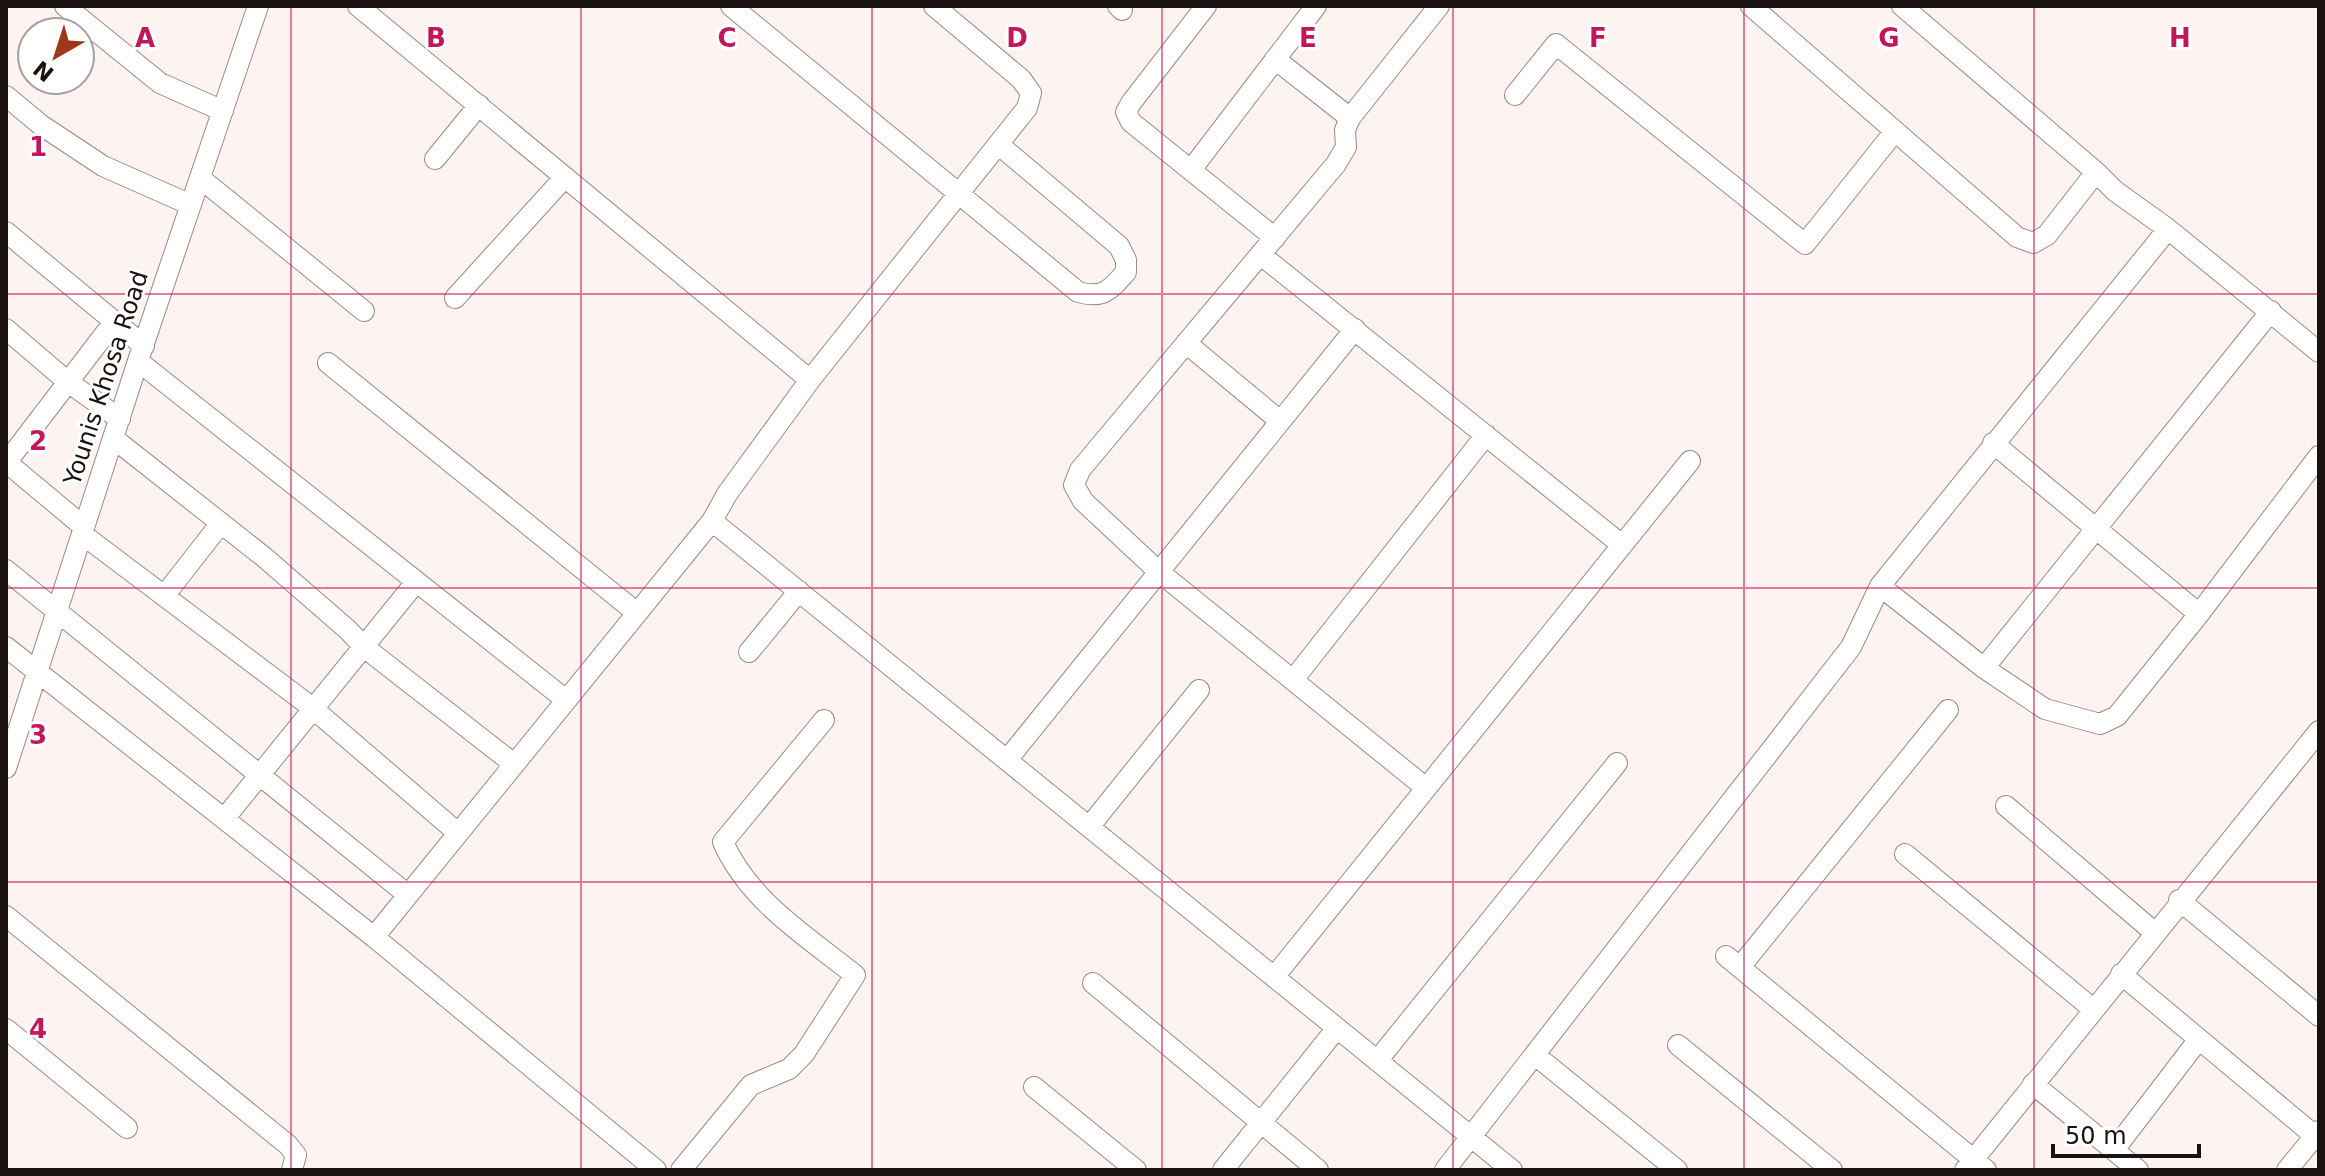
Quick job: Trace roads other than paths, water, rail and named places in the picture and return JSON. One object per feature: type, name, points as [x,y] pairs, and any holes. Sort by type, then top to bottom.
[{"type":"street","points":[[65,6],[160,83],[223,111]]},
{"type":"street","name":"Younis Khosa Road","points":[[6,768],[258,6]]},
{"type":"street","points":[[358,6],[810,380]]},
{"type":"street","points":[[731,6],[1078,292],[1093,296],[1110,291],[1126,272],[1126,260],[1119,246],[998,144]]},
{"type":"street","points":[[374,937],[712,521],[727,494],[810,380],[1027,108],[1031,93],[1021,79],[934,6]]},
{"type":"street","points":[[1206,6],[1126,112],[1131,122],[1275,238]]},
{"type":"street","points":[[1191,170],[1316,6]]},
{"type":"street","points":[[1426,788],[1158,571],[1083,501],[1074,485],[1080,470],[1336,164],[1346,147],[1345,130],[1350,118],[1439,6]]},
{"type":"street","points":[[1751,6],[2017,237],[2033,243],[2047,235],[2096,172]]},
{"type":"street","points":[[1902,6],[1927,14],[2115,191],[2168,229],[2319,352]]},
{"type":"street","points":[[1515,95],[1556,44],[1805,244],[1895,131]]},
{"type":"street","points":[[1275,59],[1350,118]]},
{"type":"street","points":[[6,96],[41,125],[103,166],[191,205]]},
{"type":"street","points":[[435,159],[479,105]]},
{"type":"street","points":[[455,298],[565,177]]},
{"type":"street","points":[[200,178],[364,311]]},
{"type":"street","points":[[1445,1170],[1851,647],[1880,586],[2168,229]]},
{"type":"street","points":[[6,232],[114,322],[141,353],[416,582],[566,700]]},
{"type":"street","points":[[1261,255],[1622,545]]},
{"type":"street","points":[[1984,668],[2271,311]]},
{"type":"street","points":[[114,322],[9,454],[83,530],[314,710],[458,833]]},
{"type":"street","points":[[6,329],[364,647],[514,764]]},
{"type":"street","points":[[1007,760],[1355,329]]},
{"type":"street","points":[[1186,343],[1280,421]]},
{"type":"street","points":[[328,363],[637,613]]},
{"type":"street","points":[[1293,680],[1486,435]]},
{"type":"street","points":[[1993,443],[2199,614]]},
{"type":"street","points":[[1880,586],[1984,668],[2045,709],[2100,724],[2117,716],[2319,456]]},
{"type":"street","points":[[1274,977],[1690,461]]},
{"type":"street","points":[[712,521],[1512,1170]]},
{"type":"street","points":[[164,596],[221,523]]},
{"type":"street","points":[[6,570],[408,895]]},
{"type":"street","points":[[224,819],[416,582]]},
{"type":"street","points":[[749,652],[799,591]]},
{"type":"street","points":[[6,647],[374,937],[656,1170]]},
{"type":"street","points":[[1089,827],[1199,690]]},
{"type":"street","points":[[1948,710],[1733,961],[1975,1166],[2033,1084],[2319,731]]},
{"type":"street","points":[[681,1170],[751,1085],[789,1069],[804,1054],[855,975],[772,908],[733,865],[723,842],[824,720]]},
{"type":"street","points":[[1377,1061],[1617,763]]},
{"type":"street","points":[[2006,806],[2154,932]]},
{"type":"street","points":[[1905,854],[2093,1009]]},
{"type":"street","points":[[2179,900],[2319,1016]]},
{"type":"street","points":[[6,916],[288,1145],[296,1155],[292,1170]]},
{"type":"street","points":[[2121,974],[2317,1134],[2287,1170]]},
{"type":"street","points":[[1093,983],[1318,1170]]},
{"type":"street","points":[[1223,1170],[1337,1028]]},
{"type":"street","points":[[6,1029],[127,1128]]},
{"type":"street","points":[[2114,1150],[2199,1039]]},
{"type":"street","points":[[1678,1045],[1832,1170]]},
{"type":"street","points":[[1535,1055],[1677,1170]]},
{"type":"street","points":[[2033,1084],[2138,1170]]},
{"type":"street","points":[[1034,1087],[1136,1170]]}]
